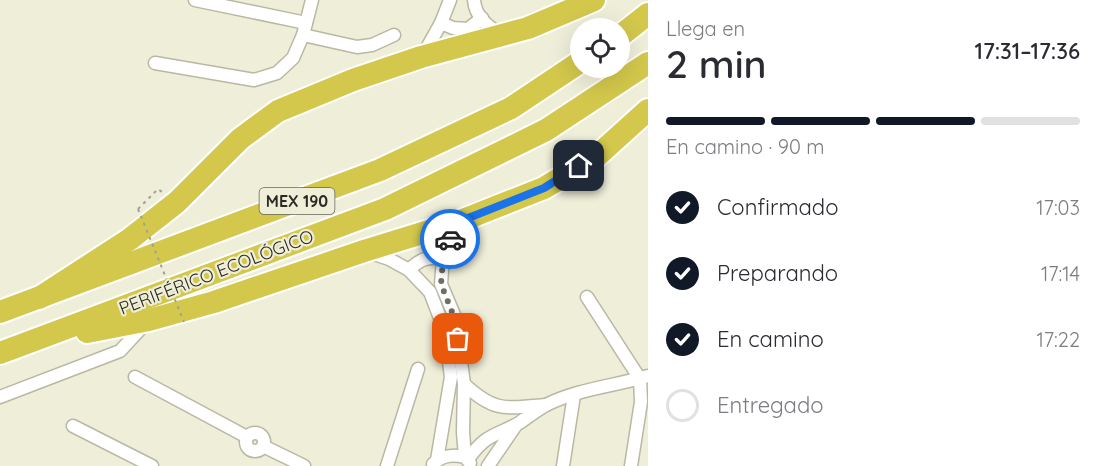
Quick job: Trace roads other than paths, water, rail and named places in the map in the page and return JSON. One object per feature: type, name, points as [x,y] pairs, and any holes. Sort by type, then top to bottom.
[{"type":"highway","points":[[39,298],[130,239],[177,202],[240,139],[278,111],[353,80],[422,57],[528,28],[594,0]]},
{"type":"highway","points":[[630,28],[648,14]]},
{"type":"highway","name":"PERIFÉRICO ECOLÓGICO","points":[[0,353],[385,209],[546,130],[648,63]]},
{"type":"highway","name":"PERIFÉRICO ECOLÓGICO","points":[[0,312],[380,170],[511,108],[570,69]]},
{"type":"highway","points":[[24,345],[149,320],[214,302],[458,222],[544,188],[597,156],[648,110]]},
{"type":"street","points":[[195,0],[305,29],[357,47],[372,45],[394,35]]},
{"type":"street","points":[[155,63],[254,80],[277,73],[293,58],[305,29],[312,0]]},
{"type":"street","points":[[422,57],[450,0]]},
{"type":"street","points":[[474,0],[475,9],[482,18],[492,30],[503,35]]},
{"type":"street","points":[[441,22],[453,28],[468,29],[482,18]]},
{"type":"street","points":[[458,222],[443,259],[441,284],[454,317],[464,384],[463,432],[468,461]]},
{"type":"street","points":[[364,251],[389,259],[409,270],[430,292],[445,331],[451,377],[435,463]]},
{"type":"street","points":[[409,270],[426,257],[443,259]]},
{"type":"street","points":[[587,297],[644,377],[631,466]]},
{"type":"street","points":[[0,397],[120,351],[149,320]]},
{"type":"street","points":[[387,466],[418,369]]},
{"type":"street","points":[[135,377],[247,436],[245,444],[250,450],[258,451],[263,446],[304,466]]},
{"type":"street","points":[[468,461],[478,446],[491,435],[517,424],[547,405],[574,395],[644,377]]},
{"type":"street","points":[[464,384],[486,403],[495,406],[547,405]]},
{"type":"street","points":[[563,466],[574,395]]},
{"type":"street","points":[[488,466],[517,424]]},
{"type":"street","points":[[73,426],[152,466]]},
{"type":"street","points":[[435,463],[451,455],[468,461]]}]
